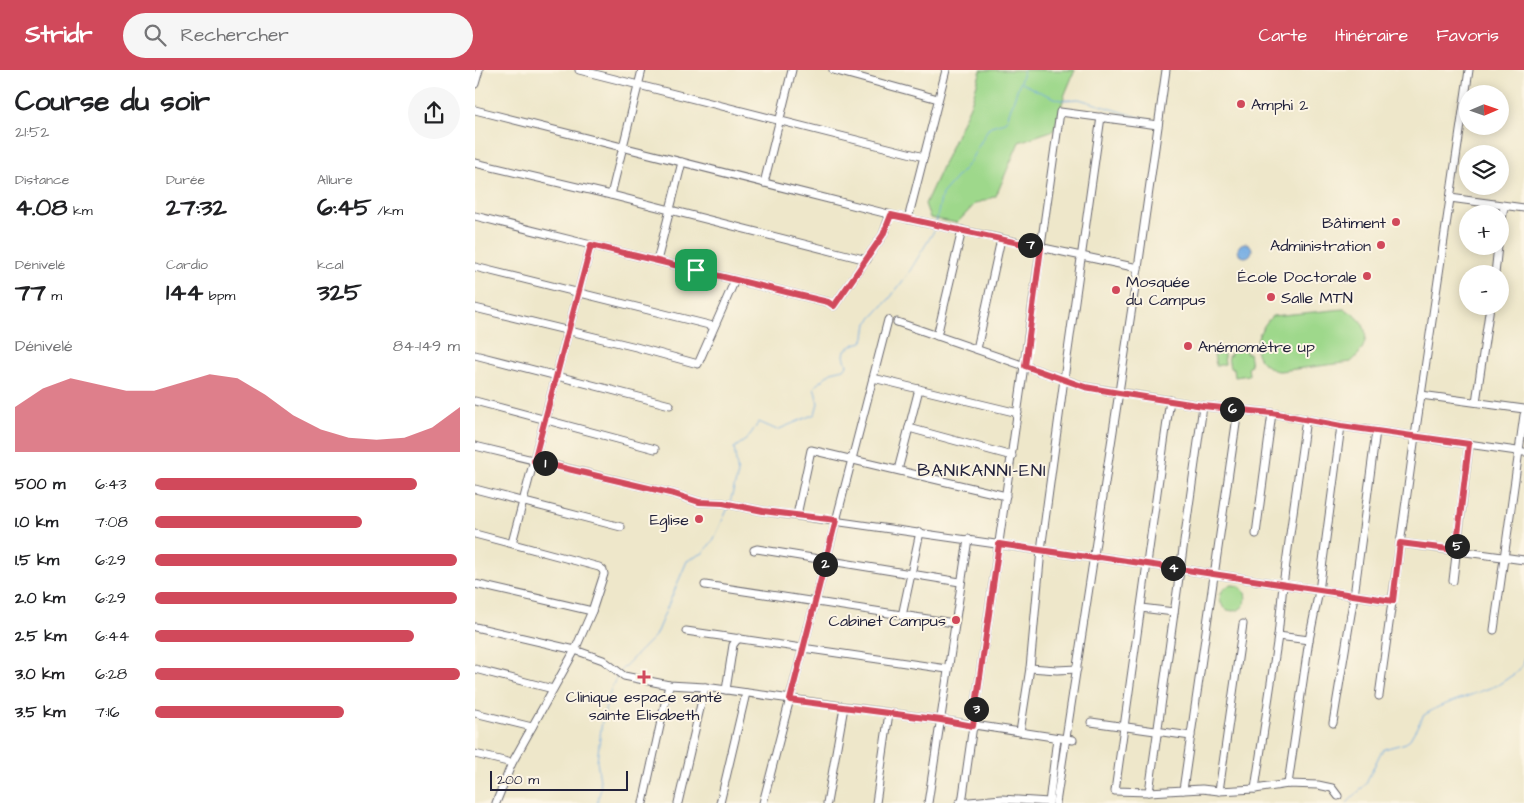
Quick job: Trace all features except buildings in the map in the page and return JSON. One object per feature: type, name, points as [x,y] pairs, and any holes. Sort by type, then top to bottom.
[{"type":"street","points":[[475,84],[479,70]]},
{"type":"street","points":[[579,70],[923,157]]},
{"type":"street","points":[[611,195],[642,70]]},
{"type":"street","points":[[764,183],[792,70]]},
{"type":"street","points":[[833,70],[938,99]]},
{"type":"street","points":[[908,219],[946,70]]},
{"type":"street","points":[[1051,803],[1069,739],[1077,669],[1166,70]]},
{"type":"street","points":[[1379,696],[1469,70]]},
{"type":"street","points":[[475,110],[891,215],[1138,268]]},
{"type":"street","points":[[1051,803],[1005,801],[961,803],[1060,112],[1158,126]]},
{"type":"street","points":[[1020,732],[1030,668],[1041,550],[1063,379],[1101,117]]},
{"type":"street","points":[[657,261],[682,162]]},
{"type":"street","points":[[475,163],[611,195],[867,260]]},
{"type":"street","points":[[1450,198],[1497,205]]},
{"type":"street","points":[[1509,206],[1524,208]]},
{"type":"street","points":[[475,216],[828,302],[834,306],[883,235],[891,215]]},
{"type":"street","points":[[937,336],[962,230]]},
{"type":"street","points":[[977,349],[1001,239]]},
{"type":"street","points":[[513,543],[591,245]]},
{"type":"street","points":[[475,267],[713,326]]},
{"type":"street","points":[[475,308],[698,364],[713,326],[735,280]]},
{"type":"street","points":[[1476,402],[1489,315]]},
{"type":"street","points":[[763,803],[888,320]]},
{"type":"street","points":[[897,322],[1085,387],[1203,406],[1272,413],[1341,426],[1521,452]]},
{"type":"street","points":[[475,355],[670,405]]},
{"type":"street","points":[[873,378],[1018,413]]},
{"type":"street","points":[[898,470],[919,389]]},
{"type":"street","points":[[1421,395],[1524,409]]},
{"type":"street","points":[[1170,400],[1115,791],[1149,792],[1202,789],[1219,791],[1255,789],[1288,784],[1318,785],[1332,788],[1338,796]]},
{"type":"street","points":[[475,401],[655,449]]},
{"type":"street","points":[[1149,792],[1203,406]]},
{"type":"street","points":[[1183,790],[1238,410]]},
{"type":"street","points":[[1256,534],[1272,413]]},
{"type":"street","points":[[1494,630],[1521,452],[1524,415]]},
{"type":"street","points":[[1255,789],[1278,636],[1283,585],[1306,419]]},
{"type":"street","points":[[1288,784],[1309,640],[1319,591],[1341,426]]},
{"type":"street","points":[[909,428],[1012,456]]},
{"type":"street","points":[[1333,723],[1354,596],[1376,431]]},
{"type":"street","points":[[1453,581],[1469,444]]},
{"type":"street","points":[[475,446],[674,494],[699,502],[723,503],[736,507],[797,514],[1094,558],[1100,557],[1393,601]]},
{"type":"street","points":[[797,514],[811,450],[1006,496]]},
{"type":"street","points":[[475,489],[621,527]]},
{"type":"street","points":[[902,616],[920,532]]},
{"type":"street","points":[[475,534],[599,567],[603,570],[604,574],[592,611],[575,650],[512,763],[496,803]]},
{"type":"street","points":[[928,803],[967,539]]},
{"type":"street","points":[[1400,543],[1524,560]]},
{"type":"street","points":[[754,550],[960,582]]},
{"type":"street","points":[[475,584],[592,611]]},
{"type":"street","points":[[705,585],[902,616],[954,622]]},
{"type":"street","points":[[1141,608],[1174,612]]},
{"type":"street","points":[[1219,791],[1243,624]]},
{"type":"street","points":[[475,627],[575,650],[603,660],[624,676],[669,685],[705,687],[1069,739]]},
{"type":"street","points":[[687,631],[947,668]]},
{"type":"street","points":[[1278,636],[1309,640]]},
{"type":"street","points":[[726,690],[733,644],[739,638]]},
{"type":"street","points":[[1030,668],[1077,669]]},
{"type":"street","points":[[475,669],[553,689]]},
{"type":"street","points":[[643,803],[669,685]]},
{"type":"street","points":[[678,803],[705,687]]},
{"type":"street","points":[[721,803],[746,693]]},
{"type":"street","points":[[827,803],[844,707]]},
{"type":"street","points":[[475,713],[532,727]]},
{"type":"street","points":[[876,803],[889,713]]},
{"type":"street","points":[[1091,722],[1191,736]]},
{"type":"street","points":[[1051,803],[1057,738]]},
{"type":"street","points":[[475,754],[512,763]]},
{"type":"green space","points":[[981,70],[1075,70],[1065,94],[1054,130],[1019,142],[996,196],[975,204],[957,223],[930,218],[925,204],[972,101]]},
{"type":"green space","points":[[1344,309],[1359,320],[1364,326],[1365,333],[1363,348],[1351,362],[1276,371],[1260,359],[1256,347],[1257,340],[1272,316]]},
{"type":"green space","points":[[1245,345],[1246,353],[1249,353],[1251,365],[1248,366],[1249,375],[1235,377],[1234,368],[1230,368],[1228,356],[1231,355],[1230,347]]},
{"type":"green space","points":[[1223,347],[1225,364],[1216,366],[1213,349]]},
{"type":"green space","points":[[1233,585],[1242,589],[1246,598],[1242,607],[1233,611],[1224,607],[1220,598],[1224,589]]},
{"type":"water","points":[[1242,243],[1248,243],[1252,250],[1248,257],[1242,257],[1238,253],[1238,247]]},
{"type":"waterway","points":[[936,222],[942,194],[969,163],[988,129],[991,126],[1005,122],[1007,119],[1024,70]]},
{"type":"waterway","points":[[1021,83],[1060,100],[1079,99],[1142,118]]},
{"type":"waterway","points":[[730,502],[738,474],[734,448],[747,439],[759,422],[777,430],[815,414],[818,403],[814,387],[831,372],[844,369],[847,365],[844,356],[845,350],[862,342],[865,337],[867,323],[890,298],[908,274],[934,231]]},
{"type":"waterway","points":[[620,671],[655,636],[687,561],[703,553],[714,539],[728,508]]},
{"type":"waterway","points":[[1347,803],[1366,784],[1384,749],[1406,743],[1424,715],[1438,707],[1498,685],[1517,672],[1522,666],[1524,658]]},
{"type":"waterway","points":[[597,803],[601,788],[597,761],[602,721],[611,689],[618,674]]},
{"type":"place","name":"Amphi 2","points":[[1241,104]]},
{"type":"place","name":"Bâtiment","points":[[1396,222]]},
{"type":"place","name":"Administration","points":[[1381,245]]},
{"type":"place","name":"École Doctorale","points":[[1367,276]]},
{"type":"place","name":"Mosquée du Campus","points":[[1116,290]]},
{"type":"place","name":"Salle MTN","points":[[1271,297]]},
{"type":"place","name":"Anémomètre up","points":[[1188,346]]},
{"type":"place","name":"Eglise","points":[[699,519]]},
{"type":"place","name":"Cabinet Campus","points":[[956,620]]},
{"type":"place","name":"Clinique espace santé sainte Elisabeth","points":[[644,677]]},
{"type":"district","name":"BANIKANNI-ENI","points":[[982,470]]},
{"type":"route","points":[[891,215],[1041,248],[1025,366],[1085,387],[1119,393],[1203,406],[1272,413],[1341,426],[1469,444],[1456,550],[1400,543],[1393,601],[1100,557],[1094,558],[999,544],[973,726],[790,700],[836,520],[769,510],[763,511],[716,502],[699,502],[683,496],[534,461],[591,245],[696,270],[828,302],[834,306],[883,235],[891,215]]}]
